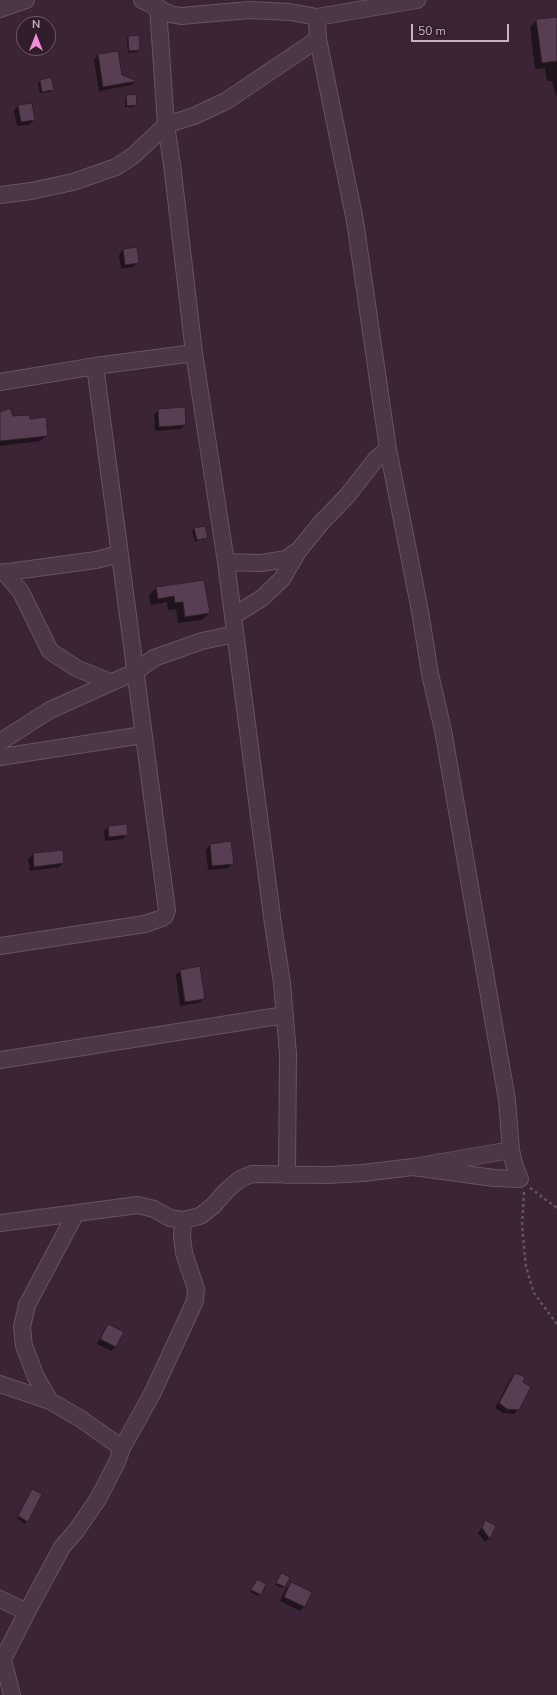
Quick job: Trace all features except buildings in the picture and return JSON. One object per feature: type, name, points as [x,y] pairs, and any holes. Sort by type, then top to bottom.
[{"type":"street","points":[[0,9],[26,0]]},
{"type":"street","points":[[142,0],[170,14],[181,16],[249,10],[290,12],[317,17],[417,0]]},
{"type":"street","points":[[158,8],[166,125],[172,164],[194,353],[226,562],[282,983],[288,1054],[287,1175]]},
{"type":"street","points":[[317,17],[318,40],[355,221],[388,449],[420,611],[430,674],[443,730],[507,1100],[511,1150],[514,1164],[520,1179],[494,1178],[413,1167]]},
{"type":"street","points":[[0,194],[31,191],[73,182],[116,167],[133,156],[166,125],[194,116],[226,101],[318,40]]},
{"type":"street","points":[[0,382],[95,366],[194,353]]},
{"type":"street","points":[[0,946],[145,924],[165,916],[167,908],[95,366]]},
{"type":"street","points":[[233,616],[262,598],[282,579],[299,550],[321,523],[347,496],[376,459],[388,449]]},
{"type":"street","points":[[226,562],[268,562],[286,559],[299,550]]},
{"type":"street","points":[[2,572],[96,560],[119,553]]},
{"type":"street","points":[[2,572],[21,592],[50,651],[76,668],[110,682]]},
{"type":"street","points":[[0,742],[50,710],[135,672],[154,658],[202,641],[235,634]]},
{"type":"street","points":[[0,757],[143,735]]},
{"type":"street","points":[[0,1060],[285,1015]]},
{"type":"street","points":[[0,1223],[138,1205],[154,1209],[170,1218],[183,1220],[200,1216],[213,1206],[226,1191],[240,1179],[252,1174],[328,1176],[363,1173],[413,1167],[511,1150]]},
{"type":"street","points":[[50,1401],[36,1377],[26,1352],[22,1327],[27,1305],[76,1213]]},
{"type":"street","points":[[12,1695],[1,1663],[62,1547],[76,1531],[98,1499],[117,1462],[122,1448],[152,1394],[195,1301],[196,1289],[183,1248],[183,1220]]},
{"type":"street","points":[[0,1384],[50,1401],[81,1419],[122,1448]]},
{"type":"street","points":[[0,1599],[27,1612]]},
{"type":"path","points":[[557,1208],[525,1185],[522,1226],[526,1267],[534,1293],[557,1324]]}]
